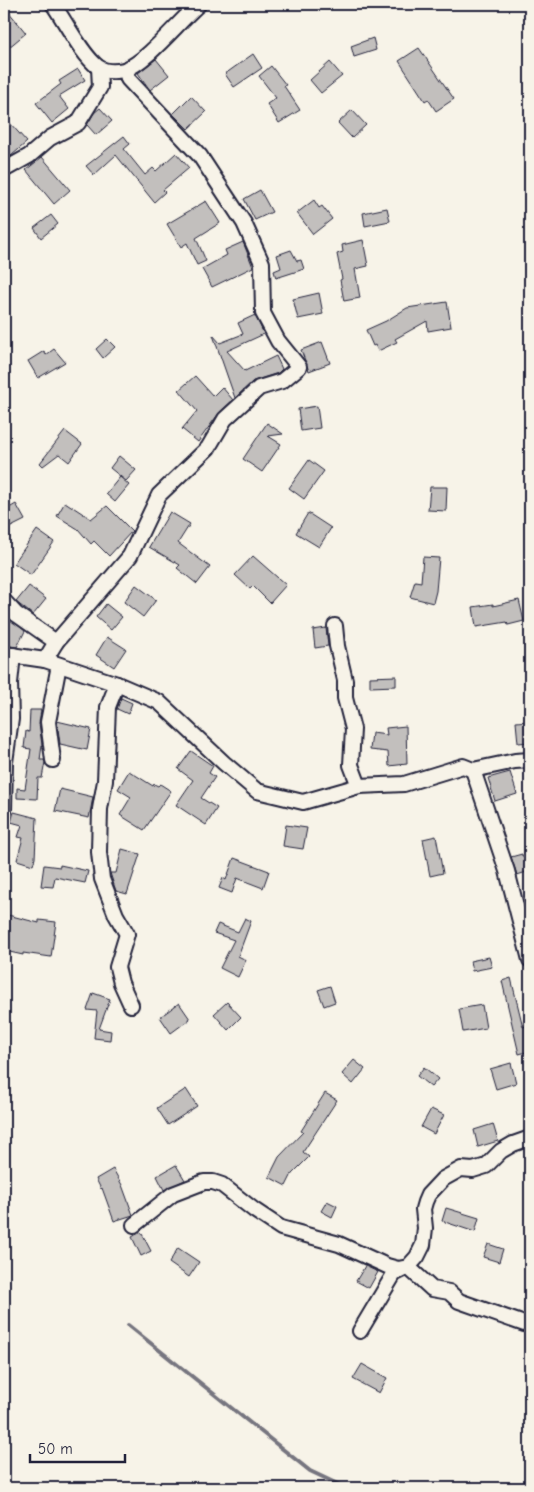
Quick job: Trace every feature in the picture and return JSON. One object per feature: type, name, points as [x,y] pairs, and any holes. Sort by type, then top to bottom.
[{"type":"street","points":[[53,4],[88,57],[99,68],[114,72],[126,69],[146,56],[199,4]]},
{"type":"street","points":[[4,170],[29,156],[50,138],[78,123],[100,87],[99,68]]},
{"type":"street","points":[[45,660],[56,642],[130,556],[159,495],[208,448],[225,419],[259,388],[282,381],[299,367],[278,341],[263,312],[262,263],[244,222],[200,156],[128,79],[126,69]]},
{"type":"street","points":[[4,601],[16,614],[56,642]]},
{"type":"street","points":[[335,626],[336,646],[345,680],[345,698],[353,729],[351,765],[359,786]]},
{"type":"street","points":[[4,811],[5,762],[11,719],[8,654],[59,664],[117,684],[159,702],[257,791],[303,802],[359,786],[404,784],[463,766],[473,770],[515,761],[530,760]]},
{"type":"street","points":[[53,760],[48,722],[59,664]]},
{"type":"street","points":[[117,684],[108,708],[105,781],[100,809],[99,852],[102,879],[116,915],[127,934],[118,966],[121,983],[131,1005]]},
{"type":"street","points":[[473,770],[507,871],[530,960]]},
{"type":"street","points":[[360,1331],[394,1274],[408,1267],[418,1257],[423,1245],[425,1228],[423,1209],[428,1195],[443,1179],[461,1169],[473,1170],[486,1166],[501,1151],[530,1138]]},
{"type":"street","points":[[134,1225],[173,1194],[204,1182],[213,1182],[222,1185],[281,1228],[340,1244],[387,1266],[398,1269],[408,1267]]},
{"type":"street","points":[[408,1267],[432,1289],[449,1292],[459,1301],[530,1326]]},
{"type":"building","points":[[4,6],[26,33],[8,48],[4,43]]},
{"type":"building","points":[[373,38],[376,50],[354,57],[351,46]]},
{"type":"building","points":[[419,48],[454,99],[436,111],[428,99],[425,101],[399,61]]},
{"type":"building","points":[[253,54],[262,68],[234,87],[225,74]]},
{"type":"building","points":[[156,59],[169,75],[150,90],[138,73]]},
{"type":"building","points":[[330,62],[342,76],[321,93],[310,80]]},
{"type":"building","points":[[271,66],[286,85],[284,86],[300,110],[279,123],[267,104],[276,98],[259,76]]},
{"type":"building","points":[[78,69],[85,80],[59,96],[69,109],[52,123],[36,103],[61,84],[59,81]]},
{"type":"building","points":[[191,96],[206,112],[188,129],[173,114]]},
{"type":"building","points":[[100,108],[112,121],[96,135],[87,125],[94,113]]},
{"type":"building","points":[[352,110],[366,125],[352,138],[338,123]]},
{"type":"building","points":[[9,122],[27,142],[11,156],[4,149],[4,128]]},
{"type":"building","points":[[124,136],[130,144],[124,149],[145,175],[153,168],[156,171],[176,153],[189,168],[163,190],[165,192],[154,202],[116,155],[94,175],[86,166]]},
{"type":"building","points":[[42,157],[70,190],[54,204],[26,170]]},
{"type":"building","points":[[260,190],[272,212],[255,220],[244,199]]},
{"type":"building","points":[[314,200],[319,208],[322,206],[332,219],[313,234],[297,213]]},
{"type":"building","points":[[206,201],[220,223],[196,238],[206,261],[197,265],[187,243],[181,247],[167,224]]},
{"type":"building","points":[[387,208],[390,221],[365,226],[363,213]]},
{"type":"building","points":[[51,215],[58,224],[41,238],[34,228]]},
{"type":"building","points":[[363,240],[368,266],[355,269],[360,298],[344,301],[337,254],[343,252],[342,245]]},
{"type":"building","points":[[243,242],[253,267],[212,287],[202,269],[227,255],[225,250]]},
{"type":"building","points":[[291,250],[297,261],[301,260],[304,269],[276,278],[274,271],[281,268],[277,255]]},
{"type":"building","points":[[319,293],[323,314],[298,319],[293,299]]},
{"type":"building","points":[[447,302],[451,327],[428,331],[427,321],[395,339],[397,342],[378,351],[375,345],[373,346],[366,330],[386,321],[407,308]]},
{"type":"building","points":[[255,315],[264,334],[227,351],[245,371],[276,356],[282,369],[278,373],[253,381],[235,398],[213,335],[220,343],[243,334],[238,323]]},
{"type":"building","points":[[107,339],[115,347],[103,358],[96,349]]},
{"type":"building","points":[[322,342],[330,363],[309,371],[301,350]]},
{"type":"building","points":[[54,349],[65,362],[38,378],[28,361],[44,351],[46,355]]},
{"type":"building","points":[[195,376],[213,396],[222,387],[233,400],[219,413],[198,442],[182,429],[197,411],[179,390]]},
{"type":"building","points":[[317,406],[320,428],[301,431],[298,409]]},
{"type":"building","points":[[267,423],[283,434],[268,436],[281,444],[262,472],[243,459]]},
{"type":"building","points":[[65,431],[82,444],[69,462],[59,454],[43,466],[40,463]]},
{"type":"building","points":[[119,456],[136,470],[126,481],[110,468]]},
{"type":"building","points":[[309,460],[324,471],[304,499],[289,488]]},
{"type":"building","points":[[120,477],[129,485],[115,502],[106,494]]},
{"type":"building","points":[[430,487],[447,487],[446,511],[428,510]]},
{"type":"building","points":[[65,502],[91,519],[107,506],[132,531],[109,556],[94,541],[91,544],[78,529],[57,516]]},
{"type":"building","points":[[16,504],[25,520],[9,528],[4,519],[4,511]]},
{"type":"building","points":[[170,512],[190,524],[178,543],[210,567],[197,584],[177,568],[180,565],[149,547]]},
{"type":"building","points":[[308,513],[331,528],[319,547],[296,533]]},
{"type":"building","points":[[37,530],[54,542],[31,575],[14,563]]},
{"type":"building","points":[[253,556],[286,585],[270,603],[253,586],[250,589],[235,575]]},
{"type":"building","points":[[423,557],[439,558],[433,603],[410,597],[415,581],[421,582]]},
{"type":"building","points":[[136,585],[156,600],[143,617],[124,602]]},
{"type":"building","points":[[29,586],[46,599],[33,615],[16,602]]},
{"type":"building","points":[[519,600],[524,621],[508,625],[507,622],[476,627],[473,607],[493,604],[493,606]]},
{"type":"building","points":[[106,604],[122,617],[111,630],[96,617]]},
{"type":"building","points":[[5,615],[25,631],[17,647],[4,645]]},
{"type":"building","points":[[326,628],[328,646],[315,648],[313,630]]},
{"type":"building","points":[[107,637],[126,649],[114,667],[96,655]]},
{"type":"building","points":[[396,676],[396,686],[370,687],[370,677]]},
{"type":"building","points":[[121,698],[132,703],[128,714],[117,709]]},
{"type":"building","points":[[30,710],[41,710],[39,723],[42,745],[40,760],[45,762],[42,778],[38,778],[37,799],[17,798],[17,788],[25,789],[31,749],[24,748],[26,731],[29,732]]},
{"type":"building","points":[[57,721],[91,729],[87,750],[60,744]]},
{"type":"building","points":[[530,721],[530,742],[518,743],[516,722]]},
{"type":"building","points":[[406,726],[407,764],[389,766],[388,752],[370,750],[372,733],[387,735],[386,728]]},
{"type":"building","points":[[191,751],[213,766],[209,773],[215,777],[201,798],[217,808],[206,825],[176,805],[193,780],[178,769]]},
{"type":"building","points":[[129,771],[153,786],[154,784],[158,786],[160,784],[171,791],[144,830],[120,815],[131,797],[118,789]]},
{"type":"building","points":[[510,772],[517,794],[495,801],[488,778]]},
{"type":"building","points":[[60,789],[93,797],[89,818],[55,811]]},
{"type":"building","points":[[14,812],[37,818],[33,865],[17,860],[23,838],[18,837],[22,825],[11,822]]},
{"type":"building","points":[[286,825],[307,828],[303,849],[283,846]]},
{"type":"building","points":[[436,836],[443,873],[430,876],[423,839]]},
{"type":"building","points":[[122,849],[140,854],[127,894],[116,891],[110,873],[116,873]]},
{"type":"building","points":[[522,854],[522,856],[530,855],[530,871],[517,875],[511,857]]},
{"type":"building","points":[[234,858],[269,871],[263,888],[237,878],[232,893],[219,888],[223,878],[226,880]]},
{"type":"building","points":[[44,865],[60,867],[60,865],[88,871],[85,883],[55,877],[53,887],[41,886]]},
{"type":"building","points":[[4,914],[39,923],[39,920],[56,922],[51,957],[23,953],[23,955],[5,951],[8,936],[4,935]]},
{"type":"building","points":[[245,918],[251,921],[238,956],[246,960],[238,977],[220,968],[234,940],[214,933],[218,924],[238,932]]},
{"type":"building","points":[[489,957],[492,967],[472,971],[470,961]]},
{"type":"building","points":[[511,978],[523,1027],[529,1025],[530,1030],[530,1051],[519,1054],[502,981]]},
{"type":"building","points":[[330,986],[335,1002],[324,1006],[318,990]]},
{"type":"building","points":[[93,993],[110,999],[99,1029],[111,1031],[110,1040],[94,1038],[97,1011],[87,1010]]},
{"type":"building","points":[[227,1002],[241,1017],[228,1030],[214,1014]]},
{"type":"building","points":[[179,1003],[190,1019],[171,1033],[160,1017]]},
{"type":"building","points":[[482,1005],[486,1028],[463,1032],[459,1009]]},
{"type":"building","points":[[354,1060],[365,1069],[353,1084],[342,1074]]},
{"type":"building","points":[[511,1063],[516,1083],[496,1089],[490,1069]]},
{"type":"building","points":[[424,1067],[438,1079],[431,1087],[417,1076]]},
{"type":"building","points":[[186,1089],[197,1106],[168,1125],[157,1108]]},
{"type":"building","points":[[325,1093],[337,1100],[303,1152],[309,1157],[292,1174],[286,1186],[269,1177],[279,1157],[303,1132],[301,1131]]},
{"type":"building","points":[[431,1109],[444,1115],[434,1134],[421,1127]]},
{"type":"building","points":[[493,1124],[498,1141],[478,1147],[474,1130]]},
{"type":"building","points":[[176,1165],[185,1180],[164,1190],[157,1176]]},
{"type":"building","points":[[113,1169],[122,1185],[133,1215],[114,1221],[102,1188],[96,1179]]},
{"type":"building","points":[[327,1201],[337,1206],[332,1217],[321,1211]]},
{"type":"building","points":[[446,1208],[479,1218],[475,1232],[442,1221]]},
{"type":"building","points":[[141,1232],[151,1251],[141,1256],[132,1237]]},
{"type":"building","points":[[488,1244],[503,1249],[499,1262],[483,1257]]},
{"type":"building","points":[[178,1248],[199,1262],[189,1277],[169,1263]]},
{"type":"building","points":[[365,1266],[378,1272],[369,1288],[356,1281]]},
{"type":"building","points":[[362,1364],[387,1378],[379,1393],[353,1379]]},
{"type":"waterway","points":[[128,1325],[310,1471],[346,1488]]}]
